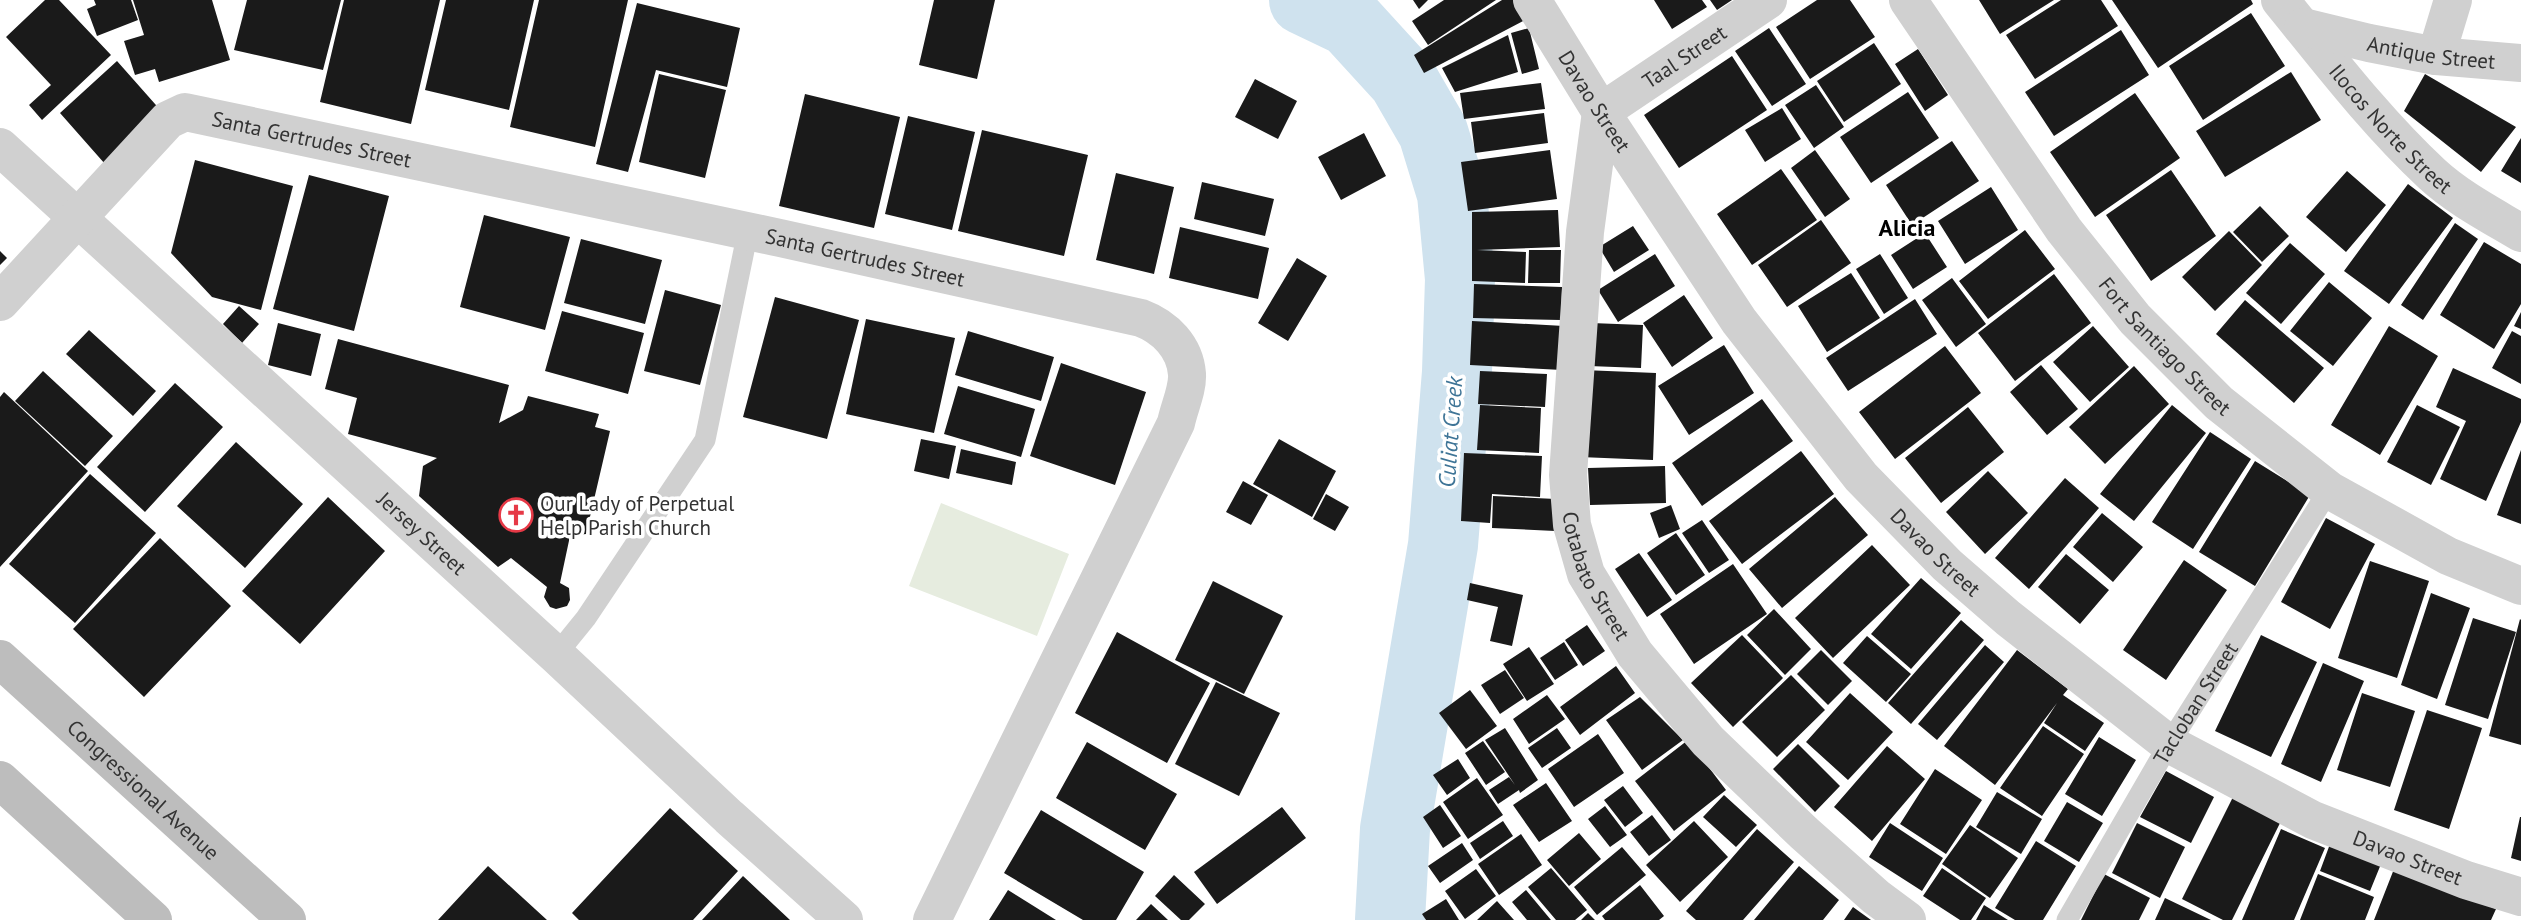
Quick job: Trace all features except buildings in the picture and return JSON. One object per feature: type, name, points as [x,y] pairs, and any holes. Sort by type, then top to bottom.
[{"type":"main road","name":"Congressional Avenue","points":[[0,659],[287,920]]},
{"type":"main road","points":[[0,780],[153,920]]},
{"type":"street","name":"Davao Street","points":[[1532,0],[1601,112],[1739,321],[1861,477],[1947,565],[2008,618],[2169,744],[2313,820],[2466,880],[2521,897]]},
{"type":"street","name":"Taal Street","points":[[1601,112],[1768,0]]},
{"type":"street","name":"Fort Santiago Street","points":[[1908,0],[2064,230],[2135,319],[2219,403],[2329,490],[2448,556],[2521,586]]},
{"type":"street","points":[[2436,56],[2453,0]]},
{"type":"street","name":"Antique Street","points":[[2291,14],[2369,43],[2436,56],[2521,63]]},
{"type":"street","name":"Ilocos Norte Street","points":[[2291,14],[2380,119],[2433,175],[2483,211],[2521,233]]},
{"type":"street","name":"Santa Gertrudes Street","points":[[0,302],[168,120],[185,112],[748,231],[1158,324],[1175,342],[1182,355],[1187,376],[1176,423],[932,920]]},
{"type":"street","name":"Cotabato Street","points":[[1601,112],[1585,232],[1568,475],[1572,525],[1586,574],[1635,654],[1708,741],[1814,842],[1876,897],[1907,920]]},
{"type":"street","name":"Jersey Street","points":[[0,147],[844,920]]},
{"type":"lane","points":[[556,655],[586,618],[705,440],[748,231]]},
{"type":"lane","name":"Tacloban Street","points":[[2067,920],[2169,744],[2329,490]]},
{"type":"shaded area","points":[[941,503],[1069,554],[1037,636],[909,586]]},
{"type":"waterway","name":"Culiat Creek","points":[[1304,0],[1350,22],[1403,80],[1433,132],[1452,194],[1460,279],[1457,372],[1443,545],[1395,829],[1390,920]]},
{"type":"place","name":"Our Lady of Perpetual Help Parish Church","points":[[516,515]]},
{"type":"district","name":"Alicia","points":[[1907,227]]}]
